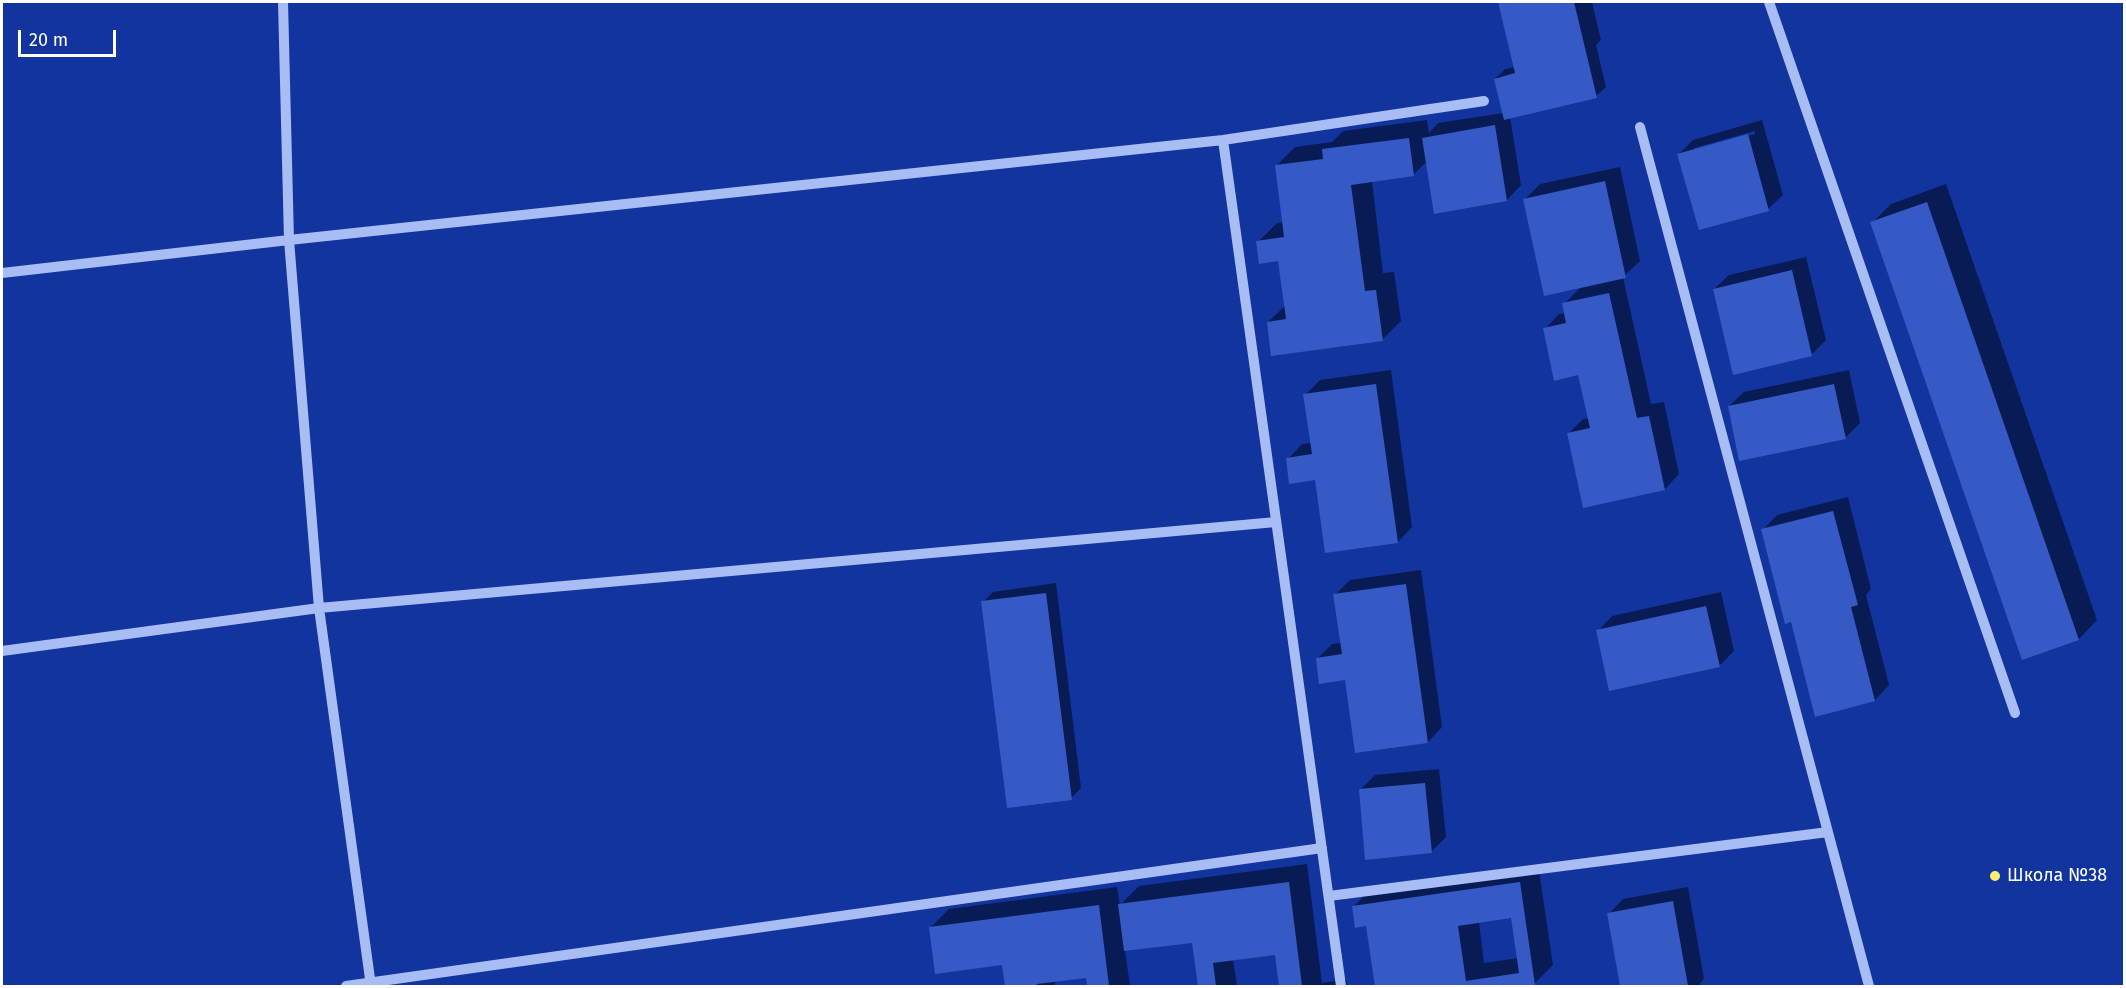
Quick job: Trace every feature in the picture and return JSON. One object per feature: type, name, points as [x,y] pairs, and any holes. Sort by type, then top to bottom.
[{"type":"street","points":[[283,2],[289,240],[319,608],[371,985]]},
{"type":"street","points":[[1769,2],[2015,713]]},
{"type":"street","points":[[2,273],[1223,140],[1484,101]]},
{"type":"street","points":[[1641,127],[1869,987]]},
{"type":"street","points":[[1223,140],[1341,987]]},
{"type":"street","points":[[2,651],[319,608],[1275,522]]},
{"type":"street","points":[[1329,896],[1828,832]]},
{"type":"street","points":[[346,987],[1322,848]]},
{"type":"building","points":[[1498,2],[1574,2],[1597,98],[1504,120],[1494,79],[1515,73]]},
{"type":"building","points":[[1495,125],[1507,201],[1434,214],[1422,138]]},
{"type":"building","points":[[1748,134],[1769,211],[1699,230],[1677,154]]},
{"type":"building","points":[[1409,138],[1414,176],[1351,185],[1365,291],[1376,290],[1383,341],[1271,356],[1267,322],[1286,319],[1278,261],[1259,264],[1256,241],[1284,237],[1275,165],[1323,159],[1322,149]]},
{"type":"building","points":[[1605,181],[1626,278],[1544,296],[1523,199]]},
{"type":"building","points":[[1927,202],[2079,640],[2022,660],[1870,222]]},
{"type":"building","points":[[1792,270],[1812,356],[1733,375],[1713,289]]},
{"type":"building","points":[[1609,293],[1637,418],[1649,416],[1665,490],[1583,508],[1567,433],[1590,428],[1578,375],[1554,381],[1543,328],[1566,323],[1562,303]]},
{"type":"building","points":[[1376,384],[1398,543],[1325,553],[1315,480],[1289,484],[1286,458],[1312,454],[1303,394]]},
{"type":"building","points":[[1834,384],[1846,439],[1739,461],[1728,406]]},
{"type":"building","points":[[1833,511],[1858,605],[1851,607],[1875,701],[1815,717],[1791,622],[1785,624],[1761,529]]},
{"type":"building","points":[[1406,584],[1428,743],[1355,753],[1345,680],[1319,684],[1316,658],[1342,654],[1333,594]]},
{"type":"building","points":[[1046,593],[1072,800],[1007,808],[981,601]]},
{"type":"building","points":[[1706,606],[1720,667],[1609,691],[1596,630]]},
{"type":"building","points":[[1425,783],[1432,853],[1365,860],[1359,789]]},
{"type":"building","points":[[1289,882],[1302,986],[1279,986],[1275,955],[1213,963],[1216,986],[1198,986],[1192,943],[1124,951],[1118,904]]},
{"type":"building","points":[[1520,882],[1535,985],[1375,986],[1366,926],[1355,928],[1352,906]],"holes":[[[1511,918],[1519,973],[1466,981],[1458,926]]]},
{"type":"building","points":[[1673,901],[1688,986],[1620,986],[1607,913]]},
{"type":"building","points":[[1099,905],[1109,986],[1087,986],[1086,978],[1037,984],[1037,986],[1005,986],[1002,965],[935,974],[929,927]]},
{"type":"place","name":"Школа №38","points":[[1995,876]]}]
